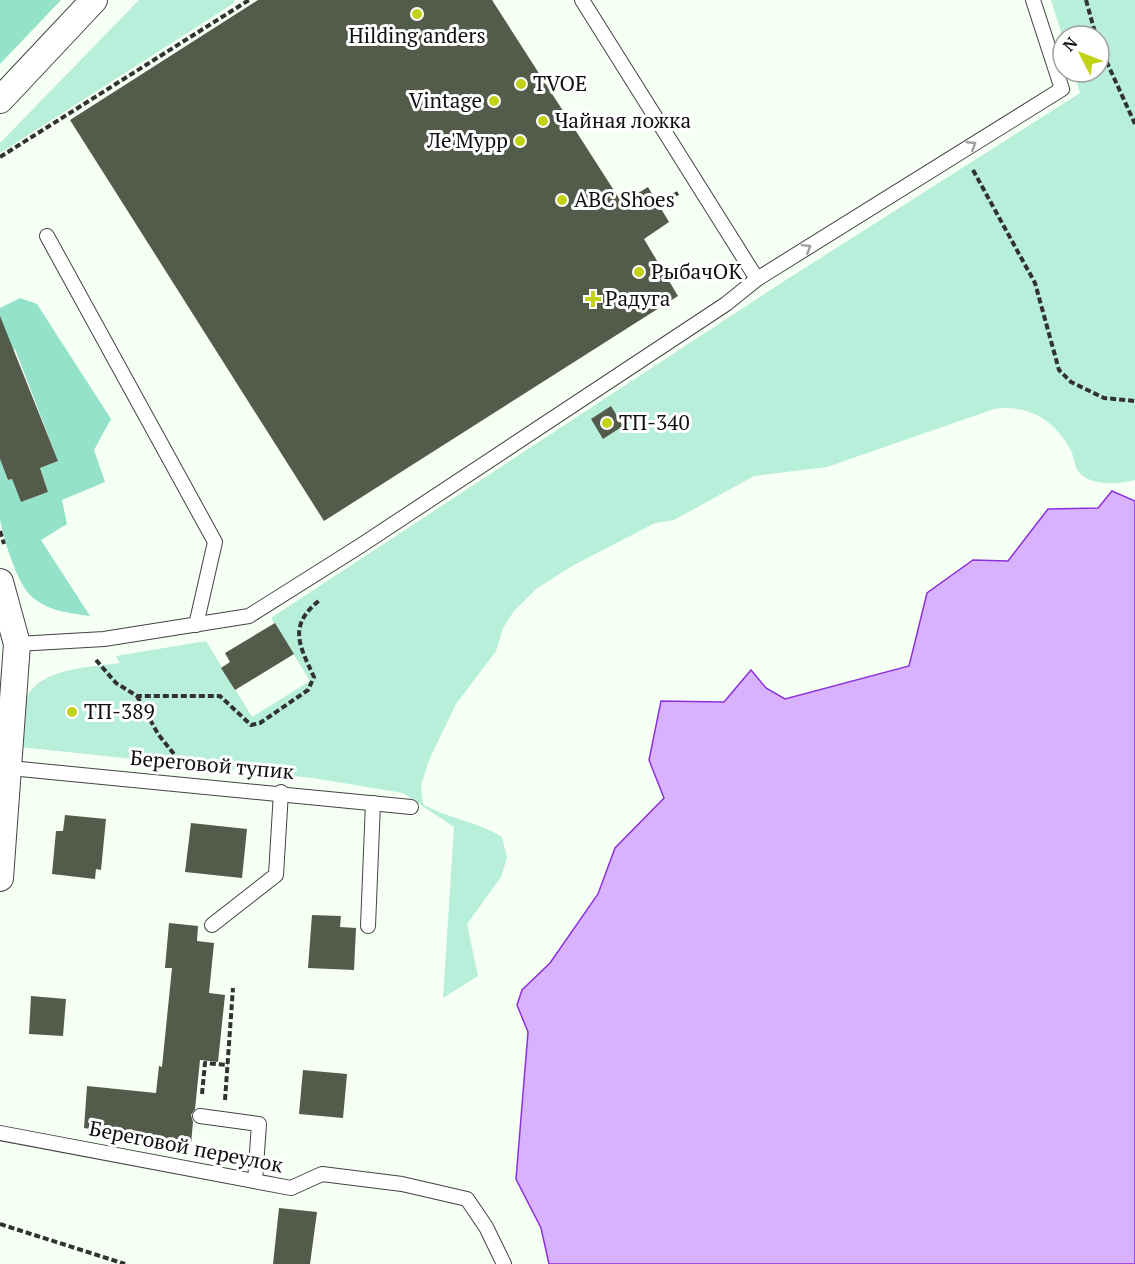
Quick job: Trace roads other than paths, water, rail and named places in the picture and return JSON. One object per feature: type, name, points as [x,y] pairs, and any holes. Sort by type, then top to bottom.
[{"type":"street","points":[[0,100],[94,0]]},
{"type":"street","points":[[0,582],[17,644],[10,768],[3,803],[0,878]]},
{"type":"lane","points":[[582,0],[757,279]]},
{"type":"lane","points":[[17,644],[104,639],[249,616],[360,546],[706,317],[757,279],[1062,89],[1033,0]]},
{"type":"lane","points":[[47,236],[215,542],[196,625]]},
{"type":"lane","name":"Береговой тупик","points":[[10,768],[281,792],[411,807]]},
{"type":"lane","points":[[212,925],[276,875],[281,792]]},
{"type":"lane","points":[[368,926],[373,803]]},
{"type":"lane","points":[[200,1116],[259,1124],[255,1181]]},
{"type":"lane","name":"Береговой переулок","points":[[0,1133],[291,1188],[322,1174],[402,1184],[467,1199],[486,1227],[504,1264]]},
{"type":"place","name":"Hilding anders","points":[[417,14]]},
{"type":"place","name":"TVOE","points":[[521,84]]},
{"type":"place","name":"Vintage","points":[[494,101]]},
{"type":"place","name":"Чайная ложка","points":[[543,121]]},
{"type":"place","name":"Ле'Мурр","points":[[520,141]]},
{"type":"place","name":"ABC Shoes","points":[[562,200]]},
{"type":"place","name":"РыбачОК","points":[[639,272]]},
{"type":"place","name":"Радуга","points":[[593,299]]},
{"type":"place","name":"ТП-340","points":[[607,423]]},
{"type":"place","name":"ТП-389","points":[[72,712]]}]
